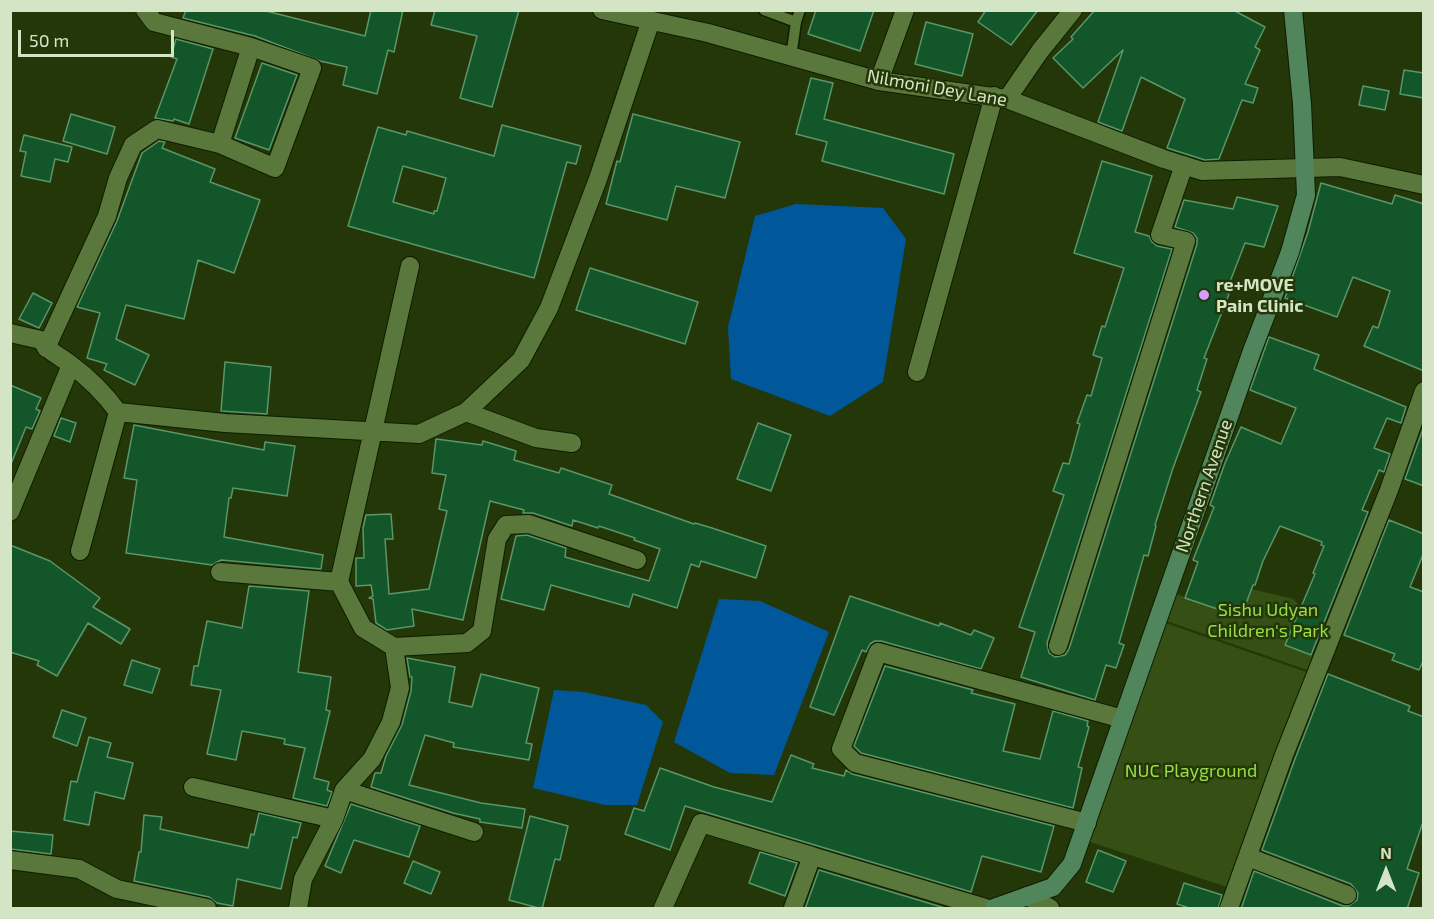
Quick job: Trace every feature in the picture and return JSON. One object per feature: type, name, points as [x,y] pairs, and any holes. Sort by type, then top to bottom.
[{"type":"street","points":[[46,348],[107,216],[118,178],[133,145],[157,129],[220,144],[275,168],[312,68],[251,47],[154,22],[145,10]]},
{"type":"street","name":"Nilmoni Dey Lane","points":[[602,10],[708,33],[879,81],[1001,98],[1202,171],[1340,167],[1424,185]]},
{"type":"street","points":[[879,81],[905,10]]},
{"type":"street","points":[[917,372],[1001,98],[1073,10]]},
{"type":"street","name":"Northern Avenue","points":[[994,909],[1053,887],[1072,864],[1252,351],[1290,252],[1306,195],[1302,104],[1293,10]]},
{"type":"street","points":[[10,333],[41,340],[46,348],[100,388],[118,412],[225,423],[419,434],[466,412],[521,360],[549,308],[598,179],[651,20]]},
{"type":"street","points":[[220,144],[251,47]]},
{"type":"street","points":[[1058,646],[1186,241],[1160,235],[1184,165]]},
{"type":"street","points":[[410,266],[339,582],[363,628],[394,647],[467,643],[482,631],[497,539],[506,525],[529,524],[638,560]]},
{"type":"street","points":[[10,512],[70,364]]},
{"type":"street","points":[[1229,909],[1284,755],[1389,489],[1424,391]]},
{"type":"street","points":[[80,551],[118,412]]},
{"type":"street","points":[[466,412],[536,438],[572,443]]},
{"type":"street","points":[[220,572],[339,582]]},
{"type":"street","points":[[298,909],[303,879],[334,819],[344,790],[372,759],[391,722],[400,688],[394,647]]},
{"type":"street","points":[[1087,823],[855,763],[841,749],[878,652],[1123,719]]},
{"type":"street","points":[[193,786],[334,819]]},
{"type":"street","points":[[344,790],[474,832]]},
{"type":"street","points":[[663,909],[701,822],[986,909]]},
{"type":"street","points":[[794,909],[812,856]]},
{"type":"street","points":[[1248,857],[1347,894]]},
{"type":"street","points":[[10,860],[79,868],[117,889],[207,909]]},
{"type":"street","points":[[1027,896],[1050,909]]},
{"type":"lane","points":[[764,10],[796,21]]},
{"type":"lane","points":[[791,57],[796,21],[800,10]]},
{"type":"green space","name":"Sishu Udyan Children's Park","points":[[1251,589],[1294,599],[1300,607],[1286,645],[1319,659],[1313,672],[1161,619],[1176,594],[1241,617]]},
{"type":"green space","name":"NUC Playground","points":[[1157,620],[1312,674],[1236,890],[1081,839]]},
{"type":"water","points":[[796,204],[883,208],[906,239],[883,382],[830,416],[731,379],[728,327],[755,216]]},
{"type":"water","points":[[719,599],[760,601],[829,632],[774,775],[730,773],[674,742]]},
{"type":"water","points":[[554,690],[584,692],[646,705],[663,722],[637,805],[605,805],[533,788]]},
{"type":"building","points":[[186,10],[262,10],[365,36],[371,10],[403,10],[394,52],[388,50],[377,94],[343,85],[347,67],[320,61],[255,36],[183,18]]},
{"type":"building","points":[[435,10],[519,10],[492,107],[460,98],[477,36],[431,25]]},
{"type":"building","points":[[816,10],[874,10],[860,51],[808,34]]},
{"type":"building","points":[[986,10],[1038,10],[1011,45],[978,22]]},
{"type":"building","points":[[1095,10],[1233,10],[1265,27],[1255,47],[1260,50],[1245,84],[1258,88],[1253,103],[1242,100],[1219,159],[1205,160],[1167,148],[1185,99],[1141,77],[1122,131],[1098,122],[1123,50],[1083,88],[1053,58],[1073,39],[1071,37]]},
{"type":"building","points":[[926,22],[973,34],[962,76],[915,64]]},
{"type":"building","points":[[176,39],[213,49],[189,124],[174,119],[173,121],[155,118],[177,59],[171,57]]},
{"type":"building","points":[[262,63],[297,75],[269,150],[235,138]]},
{"type":"building","points":[[1404,70],[1424,73],[1424,98],[1400,94]]},
{"type":"building","points":[[811,78],[833,83],[824,119],[954,154],[944,194],[822,161],[827,142],[796,134]]},
{"type":"building","points":[[1363,86],[1389,91],[1385,110],[1359,105]]},
{"type":"building","points":[[71,114],[115,127],[107,154],[63,141]]},
{"type":"building","points":[[633,114],[740,142],[725,198],[676,186],[667,220],[606,204],[617,161],[620,162]]},
{"type":"building","points":[[502,125],[581,146],[576,164],[567,162],[534,278],[348,226],[378,127],[406,135],[407,131],[494,156]],"holes":[[[403,166],[446,178],[437,211],[434,211],[434,214],[393,202]]]},
{"type":"building","points":[[24,135],[72,147],[68,162],[55,159],[50,182],[21,176],[26,152],[20,151]]},
{"type":"building","points":[[159,141],[165,142],[162,148],[215,169],[210,182],[260,200],[234,273],[198,260],[184,319],[126,305],[116,339],[149,355],[135,385],[104,370],[107,364],[87,358],[100,313],[77,307],[117,221],[142,153]]},
{"type":"building","points":[[1102,161],[1152,176],[1135,232],[1149,236],[1157,246],[1172,249],[1047,643],[1049,653],[1055,657],[1065,655],[1069,649],[1197,244],[1197,238],[1193,233],[1175,227],[1184,200],[1233,209],[1237,197],[1278,206],[1264,247],[1245,243],[1226,292],[1229,294],[1204,358],[1207,359],[1197,390],[1201,392],[1173,468],[1148,556],[1144,555],[1119,643],[1124,645],[1116,668],[1106,665],[1095,700],[1021,677],[1035,632],[1019,627],[1064,495],[1053,491],[1063,463],[1069,464],[1080,424],[1077,423],[1087,395],[1091,396],[1102,358],[1093,355],[1102,326],[1105,327],[1124,268],[1074,253]]},
{"type":"building","points":[[1321,183],[1392,204],[1395,195],[1424,204],[1424,371],[1364,346],[1373,326],[1378,328],[1390,291],[1353,277],[1337,317],[1285,298],[1308,232]]},
{"type":"building","points":[[590,268],[698,302],[685,344],[576,310]]},
{"type":"building","points":[[33,293],[52,303],[39,328],[19,319]]},
{"type":"building","points":[[1269,337],[1319,355],[1314,369],[1406,407],[1401,423],[1387,418],[1374,448],[1390,454],[1384,472],[1379,470],[1362,510],[1368,512],[1311,655],[1285,645],[1315,574],[1313,573],[1324,546],[1321,545],[1322,542],[1280,526],[1263,561],[1241,617],[1185,598],[1198,562],[1193,560],[1214,507],[1210,505],[1241,427],[1281,444],[1296,408],[1250,390]]},
{"type":"building","points":[[225,362],[271,367],[267,414],[221,411]]},
{"type":"building","points":[[10,385],[41,398],[36,409],[40,411],[32,429],[26,427],[11,464]]},
{"type":"building","points":[[61,418],[76,423],[70,442],[54,436]]},
{"type":"building","points":[[758,423],[791,435],[771,491],[737,479]]},
{"type":"building","points":[[134,425],[264,450],[265,442],[295,446],[287,496],[233,488],[231,498],[229,498],[224,537],[323,555],[321,569],[221,560],[212,565],[126,553],[137,480],[124,478]]},
{"type":"building","points":[[1424,426],[1424,486],[1405,479]]},
{"type":"building","points":[[436,439],[482,445],[483,441],[516,451],[514,460],[559,473],[561,468],[612,485],[609,494],[766,546],[756,578],[701,561],[699,567],[691,564],[677,608],[633,594],[629,607],[551,585],[544,610],[501,599],[516,536],[527,535],[566,548],[565,557],[649,581],[660,549],[599,526],[598,528],[573,520],[572,526],[533,513],[523,513],[524,510],[490,501],[463,620],[412,609],[414,626],[387,630],[376,623],[373,599],[369,598],[373,596],[371,585],[356,586],[356,558],[364,558],[363,528],[366,515],[391,514],[393,539],[385,539],[389,594],[429,589],[447,511],[439,509],[446,475],[432,473]]},
{"type":"building","points":[[1389,520],[1424,534],[1424,552],[1410,587],[1424,592],[1424,659],[1419,670],[1392,660],[1395,654],[1344,635]]},
{"type":"building","points":[[10,545],[50,561],[100,598],[93,607],[130,629],[121,644],[88,623],[57,676],[37,665],[39,661],[10,652]]},
{"type":"building","points":[[249,586],[309,591],[298,672],[331,677],[326,710],[330,711],[314,778],[329,782],[327,790],[332,792],[327,806],[293,798],[305,748],[284,744],[285,739],[242,731],[236,760],[207,754],[221,690],[191,685],[194,666],[198,666],[207,621],[242,628]]},
{"type":"building","points":[[850,596],[939,626],[940,623],[971,635],[974,630],[994,638],[981,669],[875,641],[870,644],[866,652],[862,650],[834,715],[810,707]]},
{"type":"building","points":[[407,658],[455,667],[449,702],[472,707],[481,674],[539,688],[526,743],[532,744],[529,760],[453,747],[454,743],[425,735],[409,785],[481,803],[525,809],[522,828],[480,822],[480,819],[453,813],[371,787],[375,773],[381,773],[386,756],[402,725],[411,691],[412,677],[410,677]]},
{"type":"building","points":[[132,660],[160,669],[152,693],[124,685]]},
{"type":"building","points":[[885,666],[1015,704],[1003,751],[1040,759],[1053,711],[1088,721],[1087,726],[1089,727],[1078,767],[1082,768],[1073,808],[861,753],[854,746]]},
{"type":"building","points":[[1328,674],[1410,706],[1408,711],[1424,717],[1424,819],[1407,869],[1419,873],[1407,909],[1241,909],[1254,871],[1343,906],[1349,906],[1357,900],[1358,893],[1351,884],[1262,850]]},
{"type":"building","points":[[62,710],[86,718],[77,746],[53,737]]},
{"type":"building","points":[[89,737],[111,743],[107,757],[133,763],[124,799],[95,792],[89,825],[64,820],[71,781],[77,782]]},
{"type":"building","points":[[791,755],[814,764],[812,768],[844,776],[846,770],[852,774],[1054,826],[1041,872],[982,856],[971,892],[685,806],[670,850],[625,834],[634,808],[644,811],[660,768],[714,787],[772,802]]},
{"type":"building","points":[[351,804],[420,826],[409,857],[354,840],[341,873],[325,866]]},
{"type":"building","points":[[259,813],[301,823],[297,838],[293,837],[281,889],[237,879],[233,906],[217,903],[209,897],[134,881],[139,852],[141,852],[144,815],[162,817],[160,829],[248,848],[251,834],[254,835]]},
{"type":"building","points":[[530,816],[568,826],[560,860],[555,859],[542,909],[509,900]]},
{"type":"building","points":[[10,831],[53,835],[51,854],[10,849]]},
{"type":"building","points":[[1098,850],[1126,861],[1113,892],[1086,882]]},
{"type":"building","points":[[760,852],[797,863],[785,896],[749,883]]},
{"type":"building","points":[[413,861],[440,872],[431,894],[404,883]]},
{"type":"building","points":[[819,870],[948,909],[805,909]]},
{"type":"building","points":[[1184,883],[1222,895],[1218,909],[1192,909],[1177,904]]},
{"type":"place","name":"re+MOVE Pain Clinic","points":[[1204,295]]}]
